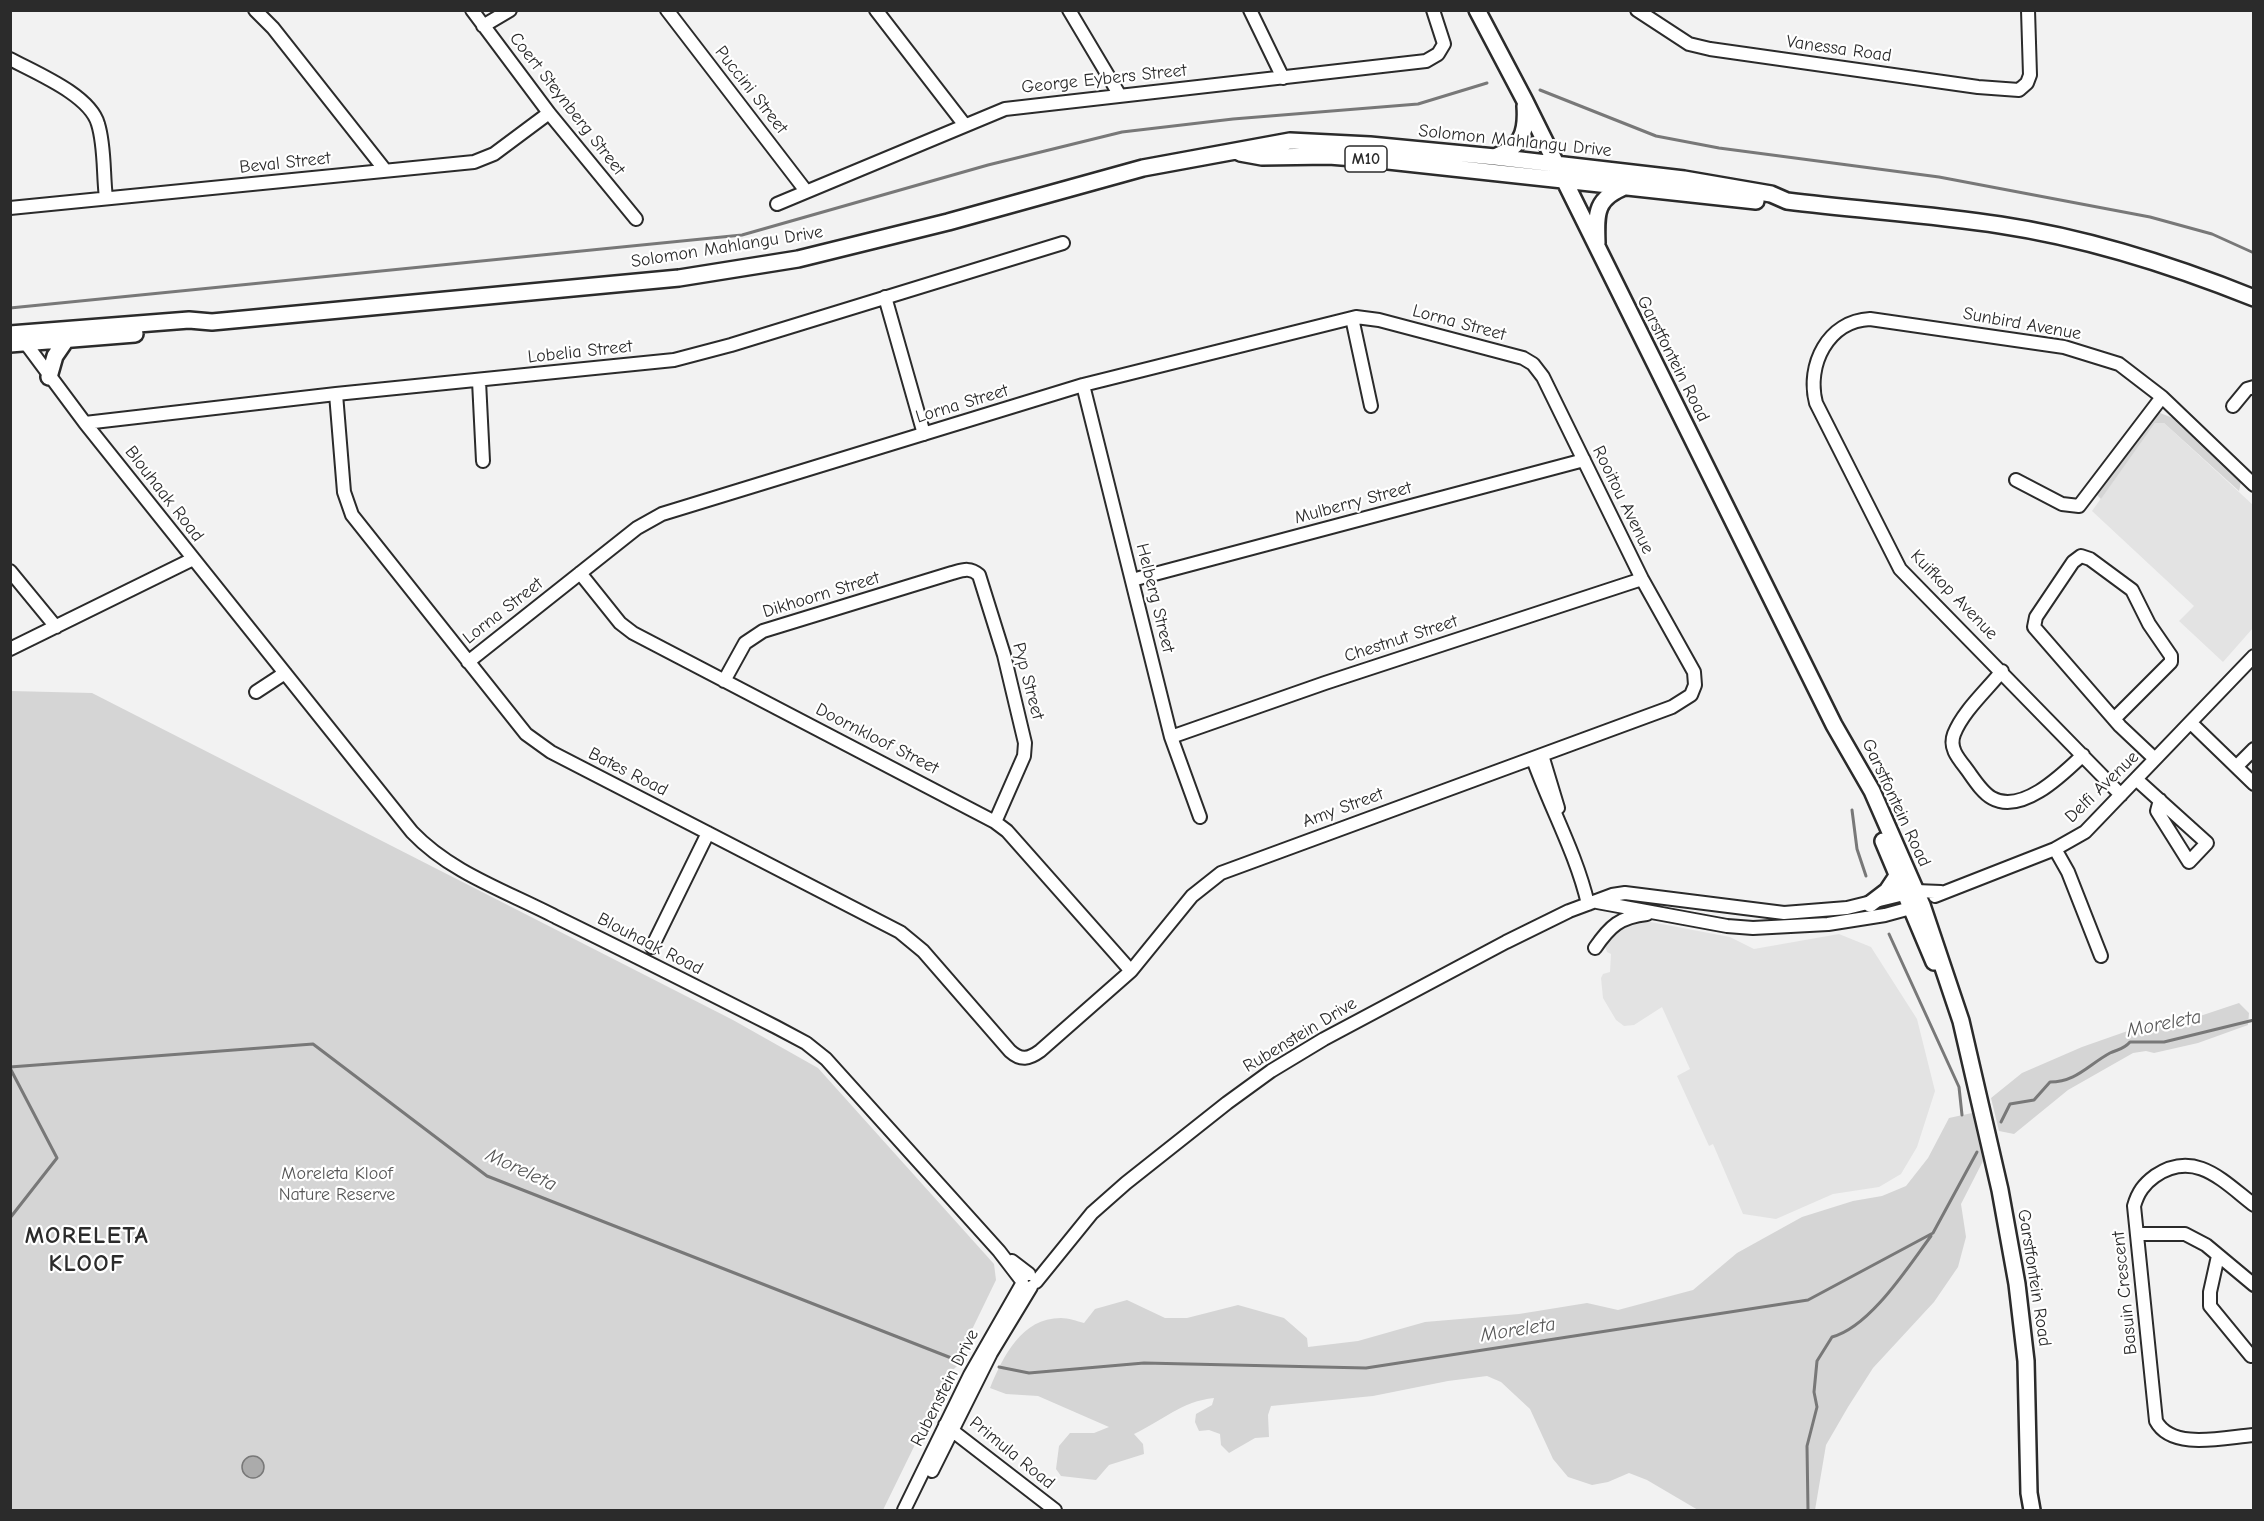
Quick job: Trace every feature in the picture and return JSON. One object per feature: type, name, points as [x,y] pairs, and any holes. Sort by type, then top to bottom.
[{"type":"main road","name":"Garstfontein Road","points":[[1477,10],[1525,101],[1834,725],[1872,791],[1914,900],[1972,1072],[2000,1190],[2017,1284],[2026,1360],[2029,1493],[2032,1510]]},
{"type":"main road","points":[[1495,157],[1511,150],[1521,138],[1526,120],[1525,101]]},
{"type":"main road","name":"Solomon Mahlangu Drive","points":[[16,338],[189,320],[212,321],[679,278],[798,259],[948,222],[1134,170],[1237,152],[1262,144],[1290,141],[1495,157],[1684,179],[1771,194],[1787,201]]},
{"type":"main road","name":"Solomon Mahlangu Drive","points":[[1237,152],[1262,157],[1329,156],[1379,160],[1771,203],[1787,201],[1999,225],[2059,236],[2178,269],[2253,297]]},
{"type":"main road","points":[[1597,250],[1598,211],[1607,196],[1627,186]]},
{"type":"main road","name":"Solomon Mahlangu Drive","points":[[16,338],[66,340],[188,328],[212,321]]},
{"type":"main road","points":[[49,377],[55,356],[66,340]]},
{"type":"main road","name":"Garstfontein Road","points":[[1834,725],[1838,741],[1897,876],[1914,900]]},
{"type":"main road","points":[[1870,904],[1887,891],[1897,876]]},
{"type":"main road","name":"Garstfontein Road","points":[[2024,1510],[2029,1493]]},
{"type":"street","points":[[255,10],[273,28],[385,170]]},
{"type":"street","name":"Coert Steynberg Street","points":[[472,10],[549,113],[636,219]]},
{"type":"street","points":[[483,26],[510,10]]},
{"type":"street","name":"Puccini Street","points":[[667,10],[806,190]]},
{"type":"street","points":[[876,10],[964,124]]},
{"type":"street","points":[[1069,10],[1119,94]]},
{"type":"street","points":[[1250,10],[1283,78]]},
{"type":"street","name":"George Eybers Street","points":[[777,204],[964,124],[1013,107],[1418,63],[1434,57],[1444,44],[1433,10]]},
{"type":"street","name":"Vanessa Road","points":[[1637,10],[1689,44],[1710,50],[1997,89],[2019,90],[2024,87],[2031,68],[2028,10]]},
{"type":"street","points":[[10,59],[74,95],[92,111],[98,124],[106,198]]},
{"type":"street","name":"Beval Street","points":[[10,208],[462,164],[482,160],[549,113]]},
{"type":"street","name":"Lobelia Street","points":[[85,423],[336,394],[686,358],[1063,243]]},
{"type":"street","points":[[885,297],[924,434]]},
{"type":"street","points":[[1352,318],[1371,406]]},
{"type":"street","name":"Lorna Street","points":[[468,662],[636,528],[662,514],[1083,385],[1352,318],[1379,320],[1511,355]]},
{"type":"street","name":"Sunbird Avenue","points":[[1813,385],[1820,354],[1830,336],[1849,322],[1870,319],[2064,347],[2119,364],[2162,397],[2253,485]]},
{"type":"street","name":"Blouhaak Road","points":[[16,338],[412,832],[431,851],[446,862],[513,897],[748,1013],[818,1052],[999,1251],[1029,1280]]},
{"type":"street","name":"Rooitou Avenue","points":[[1511,355],[1529,361],[1537,368],[1642,579],[1694,672]]},
{"type":"street","points":[[479,381],[483,461]]},
{"type":"street","name":"Helberg Street","points":[[1083,385],[1171,737],[1200,817]]},
{"type":"street","name":"Kuifkop Avenue","points":[[1813,385],[1816,404],[1900,569],[2121,795]]},
{"type":"street","points":[[2234,406],[2247,389],[2253,387]]},
{"type":"street","name":"Bates Road","points":[[336,394],[342,477],[347,504],[414,597],[526,734],[537,744],[900,932],[923,951],[1015,1055],[1030,1057],[1040,1051]]},
{"type":"street","points":[[2016,480],[2062,504],[2079,506],[2162,397]]},
{"type":"street","name":"Mulberry Street","points":[[1132,580],[1584,460]]},
{"type":"street","points":[[2115,718],[2171,662],[2171,656],[2156,635],[2132,590],[2091,560],[2081,556],[2073,562],[2036,617],[2034,627],[2115,718],[2155,759]]},
{"type":"street","points":[[10,649],[193,559]]},
{"type":"street","name":"Pyp Street","points":[[952,573],[970,569],[979,575],[1004,655],[1025,743],[1024,756],[995,822]]},
{"type":"street","points":[[10,571],[56,627]]},
{"type":"street","name":"Doornkloof Street","points":[[580,573],[620,623],[633,633],[995,822],[1131,971]]},
{"type":"street","name":"Dikhoorn Street","points":[[724,681],[739,651],[751,637],[757,634],[952,573]]},
{"type":"street","name":"Chestnut Street","points":[[1171,737],[1325,683],[1642,579]]},
{"type":"street","name":"Delfi Avenue","points":[[1914,900],[2055,849],[2085,832],[2253,656]]},
{"type":"street","points":[[2002,671],[1959,726],[1952,741],[1956,755],[1986,794],[1996,800],[2006,801],[2042,791],[2083,755]]},
{"type":"street","name":"Amy Street","points":[[1040,1051],[1131,971],[1192,896],[1221,873],[1685,701],[1694,691],[1694,672]]},
{"type":"street","points":[[256,692],[285,673]]},
{"type":"street","points":[[2191,723],[2253,784]]},
{"type":"street","points":[[2237,766],[2253,749]]},
{"type":"street","points":[[1537,757],[1545,794],[1558,818],[1592,903],[1727,926],[1753,927],[1828,924],[1885,915],[1914,900]]},
{"type":"street","points":[[2136,779],[2160,800],[2208,843],[2190,862],[2157,810],[2160,800]]},
{"type":"street","points":[[652,947],[708,833]]},
{"type":"street","points":[[2055,849],[2068,872],[2101,956]]},
{"type":"street","name":"Rubenstein Drive","points":[[904,1510],[1029,1280],[1057,1253],[1092,1213],[1126,1183],[1218,1109],[1270,1071],[1324,1039],[1506,942],[1612,895],[1625,893],[1777,913],[1830,910],[1914,900]]},
{"type":"street","points":[[1595,948],[1611,925],[1621,919],[1660,913]]},
{"type":"street","name":"Basuin Crescent","points":[[2253,1205],[2217,1177],[2199,1167],[2190,1165],[2171,1167],[2150,1180],[2137,1195],[2134,1206],[2146,1305],[2153,1410],[2159,1427],[2178,1439],[2253,1435]]},
{"type":"street","points":[[2137,1234],[2185,1233],[2206,1245],[2253,1285]]},
{"type":"street","points":[[2218,1256],[2212,1281],[2210,1306],[2251,1356]]},
{"type":"street","points":[[2212,1281],[2234,1269]]},
{"type":"street","name":"Rubenstein Drive","points":[[912,1510],[949,1426]]},
{"type":"street","name":"Primula Road","points":[[949,1426],[1055,1510]]},
{"type":"shaded area","points":[[2155,423],[2164,423],[2253,505],[2253,628],[2223,662],[2179,621],[2194,606],[2092,511]]},
{"type":"shaded area","points":[[1640,920],[1730,937],[1754,949],[1839,934],[1871,947],[1917,1019],[1935,1091],[1917,1147],[1901,1174],[1879,1187],[1833,1194],[1776,1219],[1743,1214],[1713,1144],[1709,1146],[1677,1076],[1690,1069],[1662,1007],[1634,1025],[1624,1026],[1616,1020],[1603,998],[1601,978],[1603,974],[1610,972],[1611,954],[1607,952],[1604,943],[1611,931]]},
{"type":"shaded area","points":[[253,1456],[261,1459],[264,1467],[261,1475],[253,1478],[245,1475],[242,1467],[245,1459]]},
{"type":"green space","points":[[2160,413],[2173,418],[2241,482],[2239,491],[2164,423],[2155,423],[2101,499],[2096,494],[2153,416]]},
{"type":"green space","name":"Moreleta Kloof Nature Reserve","points":[[11,691],[92,693],[733,1020],[818,1068],[994,1264],[996,1280],[965,1344],[958,1365],[950,1373],[883,1510],[11,1510]]},
{"type":"green space","points":[[2239,1003],[2249,1013],[2248,1025],[2198,1043],[2154,1053],[2146,1051],[2133,1053],[2068,1090],[2014,1134],[1999,1131],[1991,1098],[2022,1073],[2082,1047],[2139,1027],[2185,1021]]},
{"type":"green space","points":[[1972,1113],[1983,1161],[1961,1204],[1966,1237],[1958,1267],[1934,1302],[1873,1368],[1848,1407],[1826,1445],[1815,1510],[1698,1510],[1647,1480],[1629,1473],[1608,1482],[1592,1485],[1568,1477],[1553,1459],[1530,1409],[1501,1382],[1487,1376],[1448,1381],[1373,1396],[1271,1406],[1268,1415],[1269,1437],[1255,1438],[1229,1453],[1221,1445],[1220,1434],[1209,1430],[1199,1431],[1195,1422],[1196,1414],[1212,1405],[1214,1398],[1203,1400],[1182,1407],[1134,1434],[1143,1444],[1144,1454],[1109,1465],[1096,1480],[1061,1476],[1056,1469],[1059,1446],[1070,1433],[1094,1433],[1109,1427],[1038,1396],[1006,1394],[990,1388],[1008,1352],[1024,1332],[1047,1320],[1061,1318],[1084,1323],[1095,1309],[1127,1300],[1165,1318],[1187,1318],[1238,1305],[1284,1318],[1307,1338],[1308,1347],[1358,1341],[1425,1322],[1519,1314],[1587,1303],[1618,1310],[1693,1290],[1737,1253],[1802,1217],[1853,1201],[1882,1196],[1906,1186],[1928,1158],[1949,1118]]},
{"type":"waterway","points":[[10,308],[742,235],[988,165],[1122,132],[1233,119],[1418,104],[1487,83]]},
{"type":"waterway","points":[[1540,90],[1656,136],[1719,148],[1939,177],[2150,217],[2212,234],[2254,253]]},
{"type":"waterway","points":[[1852,810],[1857,849],[1866,876]]},
{"type":"waterway","points":[[1889,934],[1959,1087],[1962,1115]]},
{"type":"waterway","name":"Moreleta","points":[[2001,1122],[2010,1104],[2034,1100],[2050,1082],[2075,1076],[2130,1042],[2164,1042],[2254,1020]]},
{"type":"waterway","name":"Moreleta","points":[[10,1067],[313,1044],[487,1176],[959,1361]]},
{"type":"waterway","points":[[10,1068],[57,1158],[10,1218]]},
{"type":"waterway","name":"Moreleta","points":[[999,1367],[1029,1373],[1144,1363],[1366,1368],[1808,1300],[1933,1233],[1977,1152]]},
{"type":"waterway","points":[[1808,1510],[1807,1446],[1817,1407],[1814,1392],[1817,1361],[1832,1337],[1846,1331],[1874,1309],[1900,1279],[1931,1236]]},
{"type":"district","name":"MORELETA KLOOF","points":[[87,1250]]}]
